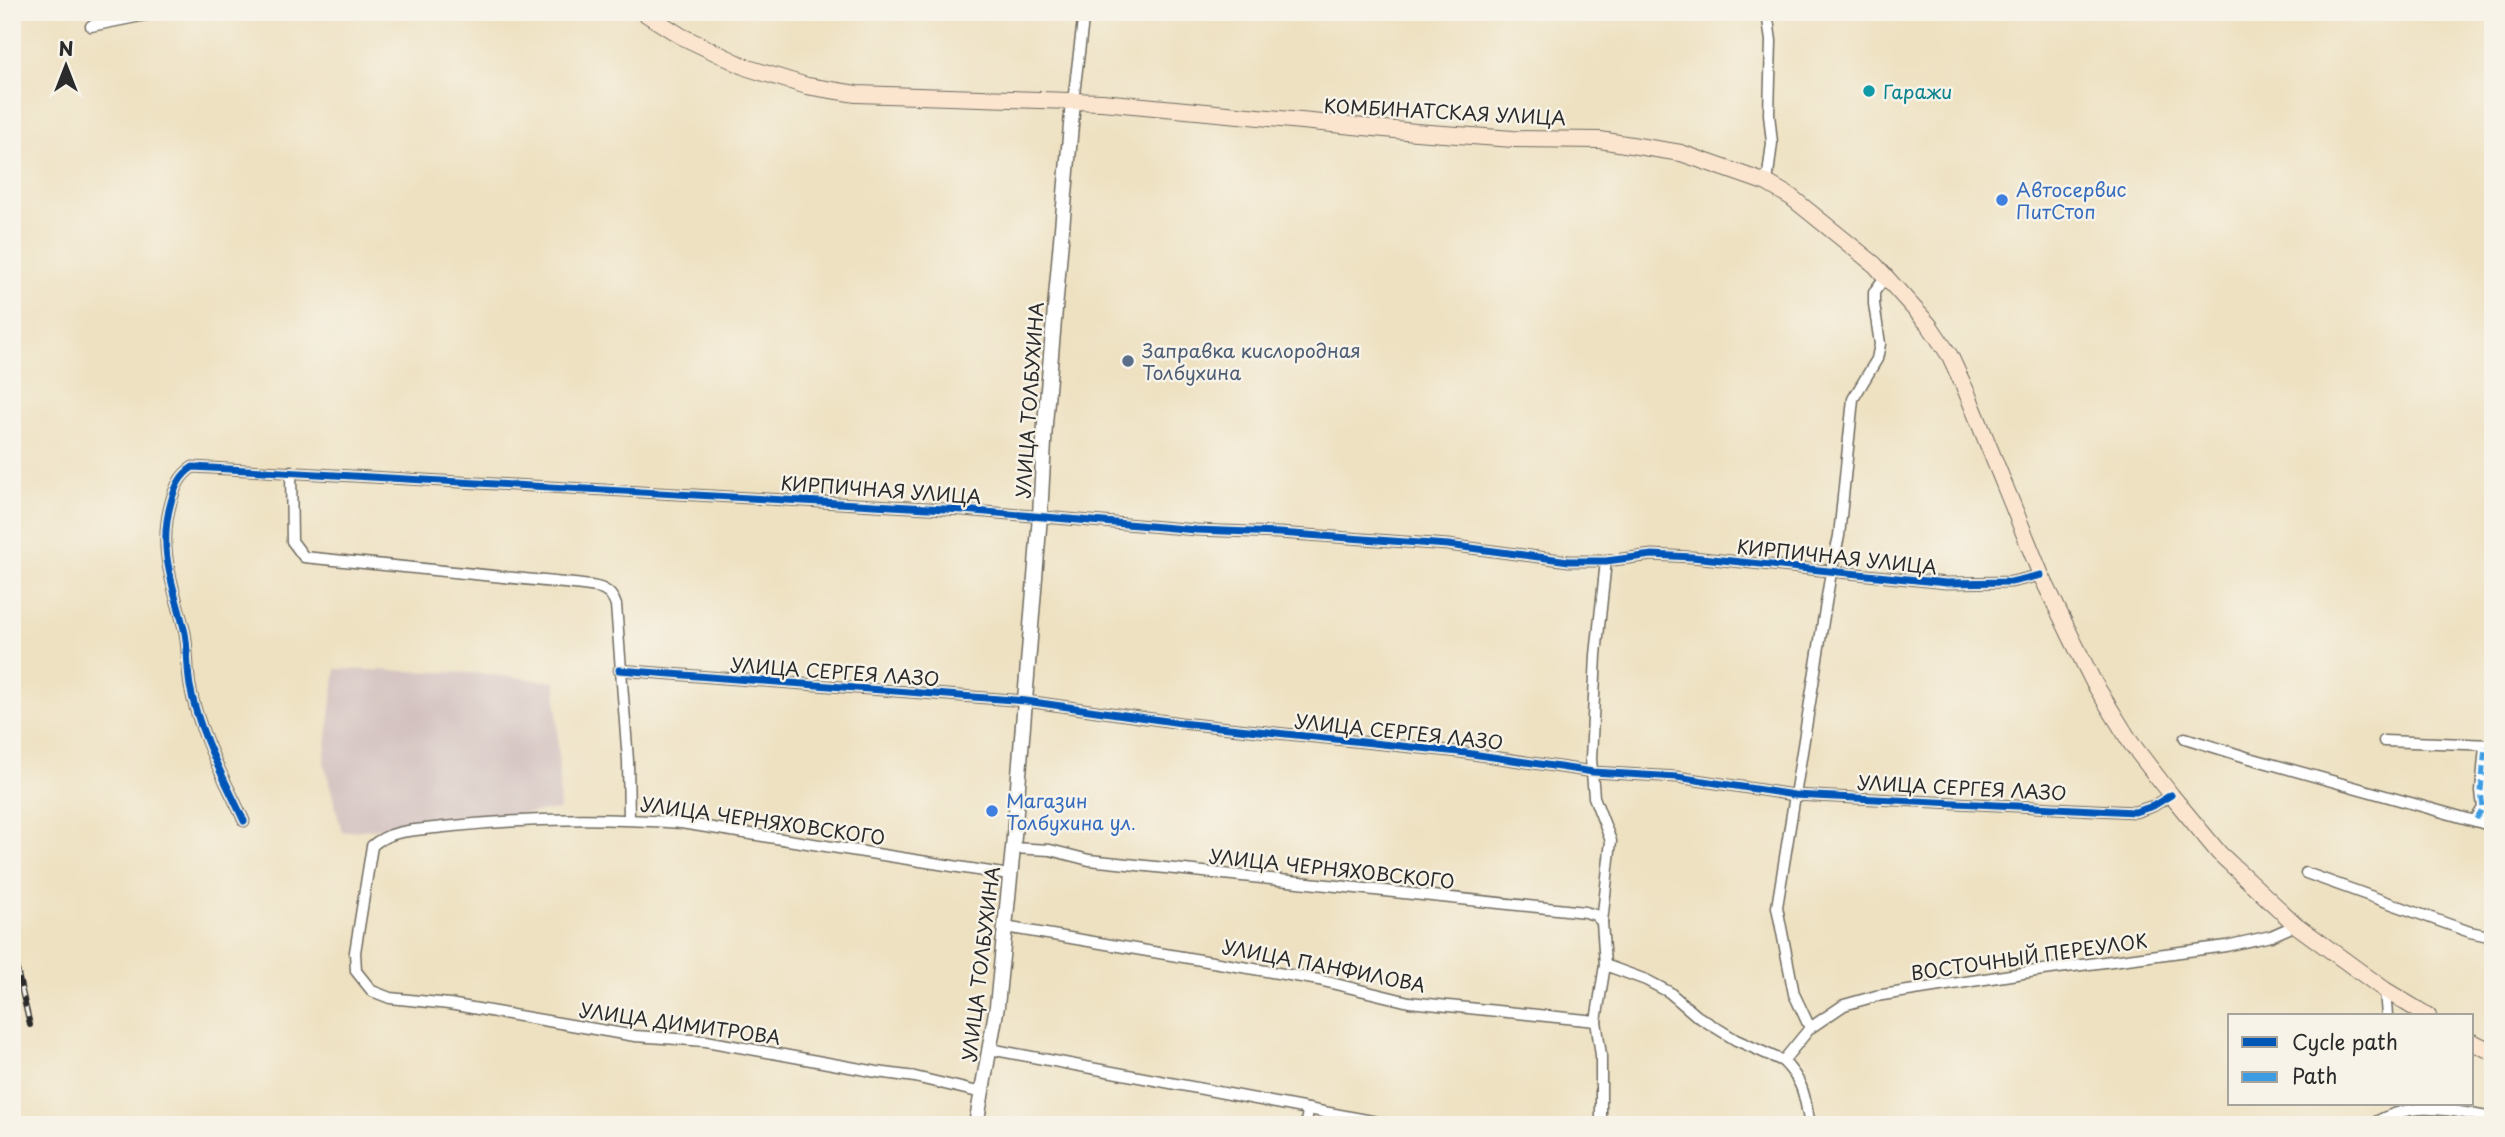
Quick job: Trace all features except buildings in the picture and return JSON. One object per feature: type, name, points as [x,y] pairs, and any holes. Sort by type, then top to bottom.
[{"type":"main road","name":"КОМБИНАТСКАЯ УЛИЦА","points":[[643,12],[681,36],[748,68],[807,86],[856,94],[1102,102],[1416,132],[1513,139],[1600,140],[1681,153],[1767,183],[1791,197],[1875,265],[1929,325],[1950,356],[2041,575],[2094,682],[2131,743],[2171,795],[2219,853],[2297,925],[2385,990],[2425,1014]]},
{"type":"main road","points":[[2474,1043],[2493,1052]]},
{"type":"street","points":[[91,26],[160,12]]},
{"type":"street","name":"УЛИЦА ТОЛБУХИНА","points":[[976,1125],[990,1049],[1013,848],[1041,516],[1045,424],[1073,102],[1084,12]]},
{"type":"street","points":[[1767,12],[1771,41],[1769,114],[1772,143],[1767,183]]},
{"type":"street","name":"КИРПИЧНАЯ УЛИЦА","points":[[1810,1028],[1794,994],[1777,907],[1839,536],[1853,399],[1877,359],[1881,344],[1874,292],[1886,276]]},
{"type":"street","name":"КИРПИЧНАЯ УЛИЦА","points":[[244,821],[209,746],[197,711],[190,686],[186,638],[166,563],[165,523],[182,474],[193,467],[922,507],[1196,530],[1448,545],[1569,561],[1606,561],[1652,555],[1692,557],[1946,583],[2011,582],[2041,575]]},
{"type":"street","points":[[291,471],[292,541],[304,557],[573,584],[606,589],[612,594],[616,605],[628,761],[629,819]]},
{"type":"street","points":[[1601,1125],[1601,1055],[1596,1021],[1605,965],[1602,922],[1611,841],[1594,797],[1591,759],[1596,655],[1606,561]]},
{"type":"street","name":"УЛИЦА СЕРГЕЯ ЛАЗО","points":[[620,670],[1026,701],[1181,723],[1459,752],[1593,772],[1677,777],[1794,795],[2135,812],[2153,806],[2171,795]]},
{"type":"street","points":[[2185,738],[2493,825]]},
{"type":"street","points":[[2384,741],[2489,745],[2482,791],[2483,808],[2476,819]]},
{"type":"street","name":"УЛИЦА ЧЕРНЯХОВСКОГО","points":[[372,991],[356,971],[355,952],[372,846],[380,839],[398,833],[537,819],[629,819],[681,823],[1009,875]]},
{"type":"street","name":"УЛИЦА ЧЕРНЯХОВСКОГО","points":[[1013,848],[1050,850],[1089,860],[1585,912],[1595,915],[1602,922]]},
{"type":"street","points":[[2306,873],[2470,932],[2493,937]]},
{"type":"street","name":"ВОСТОЧНЫЙ ПЕРЕУЛОК","points":[[1810,1028],[1844,1005],[1876,996],[2225,946],[2271,936],[2297,925]]},
{"type":"street","name":"УЛИЦА ПАНФИЛОВА","points":[[1005,927],[1319,980],[1409,1002],[1596,1021]]},
{"type":"street","points":[[1605,965],[1657,986],[1697,1016],[1736,1040],[1783,1061],[1798,1077],[1803,1088],[1810,1125]]},
{"type":"street","points":[[2385,990],[2387,1014]]},
{"type":"street","name":"УЛИЦА ДИМИТРОВА","points":[[372,991],[390,999],[449,1004],[635,1036],[706,1041],[915,1077],[982,1093]]},
{"type":"street","points":[[1783,1061],[1810,1028]]},
{"type":"street","points":[[990,1049],[1393,1125]]},
{"type":"street","points":[[2371,1125],[2387,1109],[2437,1108],[2493,1118]]},
{"type":"street","points":[[1306,1125],[1308,1109]]},
{"type":"shaded area","points":[[336,669],[477,673],[556,682],[560,810],[342,832],[324,762]]},
{"type":"railway","points":[[12,949],[30,1025]]},
{"type":"marked path","points":[[2476,819],[2483,808],[2481,791],[2485,746]]},
{"type":"cycle path","points":[[244,821],[213,755],[194,704],[185,633],[166,553],[167,520],[174,491],[193,467],[963,510],[1196,530],[1448,545],[1569,561],[1606,561],[1652,555],[1692,557],[1946,583],[2011,582],[2041,575]]},
{"type":"cycle path","points":[[619,670],[1026,701],[1181,723],[1459,752],[1593,772],[1677,777],[1794,795],[2135,812],[2153,806],[2171,795]]},
{"type":"place","name":"Гаражи","points":[[1869,91]]},
{"type":"place","name":"Автосервис ПитСтоп","points":[[2002,200]]},
{"type":"place","name":"Заправка кислородная Толбухина","points":[[1128,361]]},
{"type":"place","name":"Магазин Толбухина ул.","points":[[992,811]]}]
